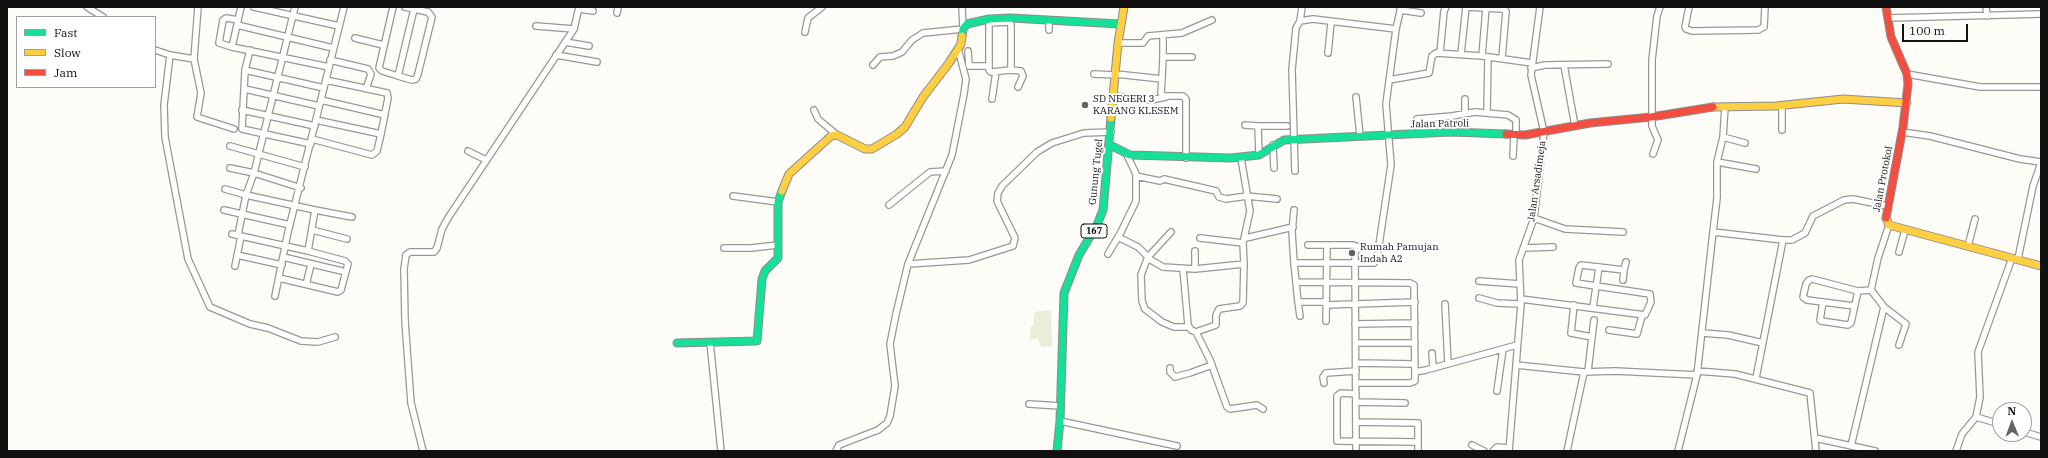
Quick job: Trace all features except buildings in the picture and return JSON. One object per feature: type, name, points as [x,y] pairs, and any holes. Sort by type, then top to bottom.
[{"type":"street","points":[[87,7],[101,16]]},
{"type":"street","points":[[198,7],[194,59],[201,93],[197,117],[234,129]]},
{"type":"street","points":[[232,47],[241,7]]},
{"type":"street","points":[[254,7],[339,26]]},
{"type":"street","points":[[235,266],[237,255],[237,235],[246,195],[259,155],[281,58],[295,7]]},
{"type":"street","points":[[275,296],[290,225],[301,188],[330,60],[344,7]]},
{"type":"street","points":[[392,7],[379,70],[408,79],[416,79],[432,17],[428,12],[405,7]]},
{"type":"street","points":[[805,32],[808,18],[822,7]]},
{"type":"street","points":[[814,110],[818,119],[837,135],[866,149],[875,149],[892,138],[904,127],[923,97],[958,49],[962,41],[962,7]]},
{"type":"street","name":"Gunung Tugel","points":[[1057,451],[1060,421],[1064,293],[1079,255],[1102,214],[1110,146],[1120,24],[1124,7]]},
{"type":"street","points":[[1295,171],[1292,63],[1296,28],[1300,21],[1302,7]]},
{"type":"street","points":[[1440,53],[1444,11],[1446,7]]},
{"type":"street","points":[[1461,54],[1466,7],[1502,9],[1506,11],[1502,58]]},
{"type":"street","name":"Jalan Arsadimeja","points":[[1509,450],[1521,301],[1519,264],[1534,218],[1544,132],[1531,80],[1531,65],[1540,7]]},
{"type":"street","points":[[1654,154],[1658,140],[1652,130],[1651,117],[1653,94],[1652,60],[1656,16],[1660,7]]},
{"type":"street","points":[[1689,7],[1684,27],[1692,31],[1758,30],[1764,26],[1766,7]]},
{"type":"street","name":"Jalan Protokol","points":[[1886,7],[1891,37],[1907,74],[1907,103],[1885,217],[1889,225],[2041,266]]},
{"type":"street","points":[[1986,7],[1987,16]]},
{"type":"street","points":[[398,76],[415,8]]},
{"type":"street","points":[[423,451],[411,403],[404,321],[404,269],[406,255],[410,252],[428,252],[436,250],[448,218],[574,29],[579,8],[593,10]]},
{"type":"street","points":[[1294,263],[1376,262],[1378,258],[1378,247],[1390,165],[1386,104],[1396,29],[1400,8],[1421,13]]},
{"type":"street","points":[[1486,8],[1485,56],[1487,112]]},
{"type":"street","points":[[1889,18],[2041,14]]},
{"type":"street","points":[[329,66],[281,58],[219,43],[223,20],[226,18],[287,38],[333,48]]},
{"type":"street","points":[[873,65],[880,57],[893,56],[902,52],[923,33],[963,28],[967,24],[1018,18],[1120,24]]},
{"type":"street","points":[[1300,21],[1313,19],[1331,23],[1396,29]]},
{"type":"street","points":[[1049,20],[1049,30]]},
{"type":"street","points":[[1118,43],[1143,43],[1148,36],[1162,36],[1182,33],[1212,20]]},
{"type":"street","points":[[989,21],[988,66],[991,72],[1010,70],[1021,71],[1023,76],[1018,87]]},
{"type":"street","points":[[989,21],[1008,22],[1011,24],[1010,70]]},
{"type":"street","points":[[1328,53],[1331,23]]},
{"type":"street","points":[[536,26],[574,29]]},
{"type":"street","points":[[1162,36],[1163,58],[1161,93],[1166,97]]},
{"type":"street","points":[[355,38],[383,45]]},
{"type":"street","points":[[565,42],[589,46]]},
{"type":"street","points":[[836,451],[839,445],[878,430],[887,423],[890,416],[895,386],[890,344],[908,264],[952,155],[966,84],[958,49]]},
{"type":"street","points":[[156,50],[170,55],[194,59]]},
{"type":"street","points":[[250,50],[245,70],[242,129],[263,134],[312,141],[372,155],[377,151],[385,115],[387,93],[326,80]]},
{"type":"street","points":[[968,51],[969,66],[988,66]]},
{"type":"street","points":[[1388,80],[1428,73],[1432,56],[1440,53],[1502,58],[1508,61],[1531,65],[1608,64]]},
{"type":"street","points":[[170,55],[164,105],[165,137],[188,259],[210,307],[250,324],[268,328],[301,342],[318,342],[336,337]]},
{"type":"street","points":[[556,55],[597,62]]},
{"type":"street","points":[[1163,58],[1192,57]]},
{"type":"street","points":[[330,60],[368,69],[371,74],[366,89]]},
{"type":"street","points":[[1564,65],[1575,126]]},
{"type":"street","points":[[245,70],[324,88]]},
{"type":"street","points":[[992,99],[996,72]]},
{"type":"street","points":[[1094,74],[1162,79]]},
{"type":"street","points":[[1907,74],[1980,87],[2041,87]]},
{"type":"street","points":[[245,89],[273,97],[320,103],[385,115]]},
{"type":"street","points":[[1114,96],[1151,100],[1183,96],[1186,99],[1186,158]]},
{"type":"street","points":[[1356,97],[1360,136]]},
{"type":"street","points":[[1464,99],[1465,113]]},
{"type":"street","name":"Jalan Patroli","points":[[1110,146],[1127,155],[1186,158],[1241,158],[1259,155],[1280,141],[1450,132],[1515,135],[1544,132],[1615,120],[1651,117],[1707,107],[1779,106],[1843,99],[1907,103]]},
{"type":"street","points":[[1779,106],[1782,130]]},
{"type":"street","points":[[1678,451],[1697,373],[1717,198],[1717,162],[1723,137],[1725,107]]},
{"type":"street","points":[[242,110],[381,134]]},
{"type":"street","points":[[1418,118],[1487,112],[1514,117],[1516,122],[1513,156]]},
{"type":"street","points":[[1245,125],[1287,126]]},
{"type":"street","points":[[1258,126],[1259,155]]},
{"type":"street","points":[[908,264],[969,260],[1013,246],[1015,238],[997,201],[998,193],[1002,186],[1037,152],[1052,143],[1084,133],[1111,132]]},
{"type":"street","points":[[1902,132],[1930,136],[2020,159],[2041,162],[2033,186],[2015,259],[1978,352],[1980,397],[1976,417],[1962,434],[1956,451]]},
{"type":"street","points":[[677,344],[757,341],[763,274],[777,260],[778,202],[783,185],[792,171],[828,138],[837,135]]},
{"type":"street","points":[[1723,137],[1745,143]]},
{"type":"street","points":[[1273,145],[1274,168]]},
{"type":"street","points":[[230,146],[306,167]]},
{"type":"street","points":[[468,151],[486,160]]},
{"type":"street","points":[[1108,254],[1136,201],[1136,176],[1127,155]]},
{"type":"street","points":[[1196,332],[1216,325],[1216,314],[1219,309],[1240,306],[1243,303],[1245,240],[1250,211],[1241,158]]},
{"type":"street","points":[[1717,162],[1756,169]]},
{"type":"street","points":[[230,168],[254,173],[301,188]]},
{"type":"street","points":[[889,205],[930,172],[946,170]]},
{"type":"street","points":[[1136,176],[1159,181],[1164,179],[1216,191],[1219,196],[1226,198],[1248,196],[1277,199]]},
{"type":"street","points":[[225,189],[246,195],[352,217]]},
{"type":"street","points":[[733,196],[778,202]]},
{"type":"street","points":[[1713,232],[1792,240],[1803,235],[1807,231],[1813,216],[1844,200],[1853,198],[1887,206]]},
{"type":"street","points":[[224,210],[290,225]]},
{"type":"street","points":[[308,251],[315,210]]},
{"type":"street","points":[[1294,210],[1292,227],[1294,263],[1300,316]]},
{"type":"street","points":[[1534,218],[1565,229],[1623,232]]},
{"type":"street","points":[[1968,246],[1975,218]]},
{"type":"street","points":[[1889,225],[1878,258],[1871,290],[1884,307],[1906,324],[1898,345]]},
{"type":"street","points":[[1200,238],[1245,240],[1292,227]]},
{"type":"street","points":[[312,230],[347,239]]},
{"type":"street","points":[[1899,252],[1905,230]]},
{"type":"street","points":[[1171,232],[1148,257],[1141,276],[1142,301],[1145,309],[1162,322],[1174,327],[1189,327],[1196,332],[1212,365],[1229,409],[1257,405],[1263,409]]},
{"type":"street","points":[[237,235],[308,251],[345,261],[348,264],[341,290],[338,292],[279,278]]},
{"type":"street","points":[[1118,237],[1138,247],[1148,257],[1162,267],[1195,269],[1244,264]]},
{"type":"street","points":[[1756,378],[1783,240]]},
{"type":"street","points":[[724,248],[751,248],[778,245]]},
{"type":"street","points":[[1308,245],[1355,245],[1358,247],[1378,247]]},
{"type":"street","points":[[1326,321],[1327,245]]},
{"type":"street","points":[[1356,451],[1355,252],[1358,247]]},
{"type":"street","points":[[1524,248],[1553,247]]},
{"type":"street","points":[[1195,251],[1195,269]]},
{"type":"street","points":[[237,255],[282,265]]},
{"type":"street","points":[[283,257],[346,272]]},
{"type":"street","points":[[1623,280],[1626,262]]},
{"type":"street","points":[[307,281],[312,264]]},
{"type":"street","points":[[1609,330],[1637,334],[1642,316],[1646,314],[1650,307],[1650,294],[1577,284],[1578,268],[1581,265],[1624,270]]},
{"type":"street","points":[[1593,307],[1599,267]]},
{"type":"street","points":[[1183,269],[1189,327]]},
{"type":"street","points":[[1854,306],[1803,298],[1806,284],[1809,280],[1842,285],[1858,291],[1871,290]]},
{"type":"street","points":[[1479,281],[1520,284]]},
{"type":"street","points":[[1296,282],[1412,283],[1414,286],[1416,379],[1413,382],[1356,383]]},
{"type":"street","points":[[1823,302],[1820,320],[1823,322],[1849,324],[1858,291]]},
{"type":"street","points":[[1479,298],[1497,303],[1521,301],[1593,307],[1642,316]]},
{"type":"street","points":[[1298,302],[1355,304],[1415,302]]},
{"type":"street","points":[[1446,304],[1448,364]]},
{"type":"street","points":[[1574,305],[1571,333],[1592,337]]},
{"type":"street","points":[[1851,446],[1884,307]]},
{"type":"street","points":[[1567,451],[1586,372],[1594,320]]},
{"type":"street","points":[[1355,324],[1415,323]]},
{"type":"street","points":[[1702,333],[1728,335],[1763,343]]},
{"type":"street","points":[[710,342],[721,451]]},
{"type":"street","points":[[1356,343],[1415,343]]},
{"type":"street","points":[[1415,372],[1517,345]]},
{"type":"street","points":[[1497,391],[1503,349]]},
{"type":"street","points":[[1432,353],[1433,368]]},
{"type":"street","points":[[1356,363],[1415,364]]},
{"type":"street","points":[[1516,364],[1586,372],[1735,374],[1756,378],[1810,393],[1816,451]]},
{"type":"street","points":[[1170,368],[1170,372],[1175,377],[1212,365]]},
{"type":"street","points":[[1324,383],[1323,377],[1326,373],[1356,371]]},
{"type":"street","points":[[1356,394],[1341,393],[1337,396],[1336,439],[1338,442],[1418,442]]},
{"type":"street","points":[[1356,402],[1405,403]]},
{"type":"street","points":[[1029,404],[1060,406]]},
{"type":"street","points":[[1976,417],[1992,422]]},
{"type":"street","points":[[1060,421],[1177,446]]},
{"type":"street","points":[[1356,422],[1417,423],[1418,451]]},
{"type":"street","points":[[1815,438],[1875,451]]},
{"type":"street","points":[[1472,445],[1484,451]]},
{"type":"street","points":[[1493,451],[1497,447],[1509,450]]},
{"type":"green space","points":[[1051,310],[1052,346],[1041,347],[1038,338],[1030,340],[1030,329],[1033,325],[1035,312]]},
{"type":"traffic: fast","points":[[962,36],[963,29],[967,24],[989,19],[1011,18],[1120,24]]},
{"type":"traffic: fast","points":[[1057,451],[1060,421],[1064,293],[1079,255],[1097,225],[1103,210],[1111,118]]},
{"type":"traffic: fast","points":[[1110,145],[1130,155],[1231,158],[1259,155],[1284,140],[1450,132],[1506,134]]},
{"type":"traffic: fast","points":[[677,343],[757,341],[762,279],[765,271],[778,258],[778,202],[782,191]]},
{"type":"traffic: slow","points":[[1111,118],[1118,43],[1124,7]]},
{"type":"traffic: slow","points":[[782,191],[789,174],[831,136],[837,135],[865,149],[872,149],[897,134],[905,127],[923,97],[949,63],[961,44],[962,36]]},
{"type":"traffic: slow","points":[[1713,107],[1776,106],[1843,99],[1907,103]]},
{"type":"traffic: slow","points":[[1886,218],[1889,225],[2041,266]]},
{"type":"traffic: jam","points":[[1886,7],[1891,37],[1907,74],[1908,84],[1903,127],[1886,218]]},
{"type":"traffic: jam","points":[[1506,134],[1525,135],[1590,123],[1651,117],[1713,107]]},
{"type":"place","name":"SD NEGERI 3 KARANG KLESEM","points":[[1085,105]]},
{"type":"place","name":"Rumah Pamujan Indah A2","points":[[1352,253]]}]
